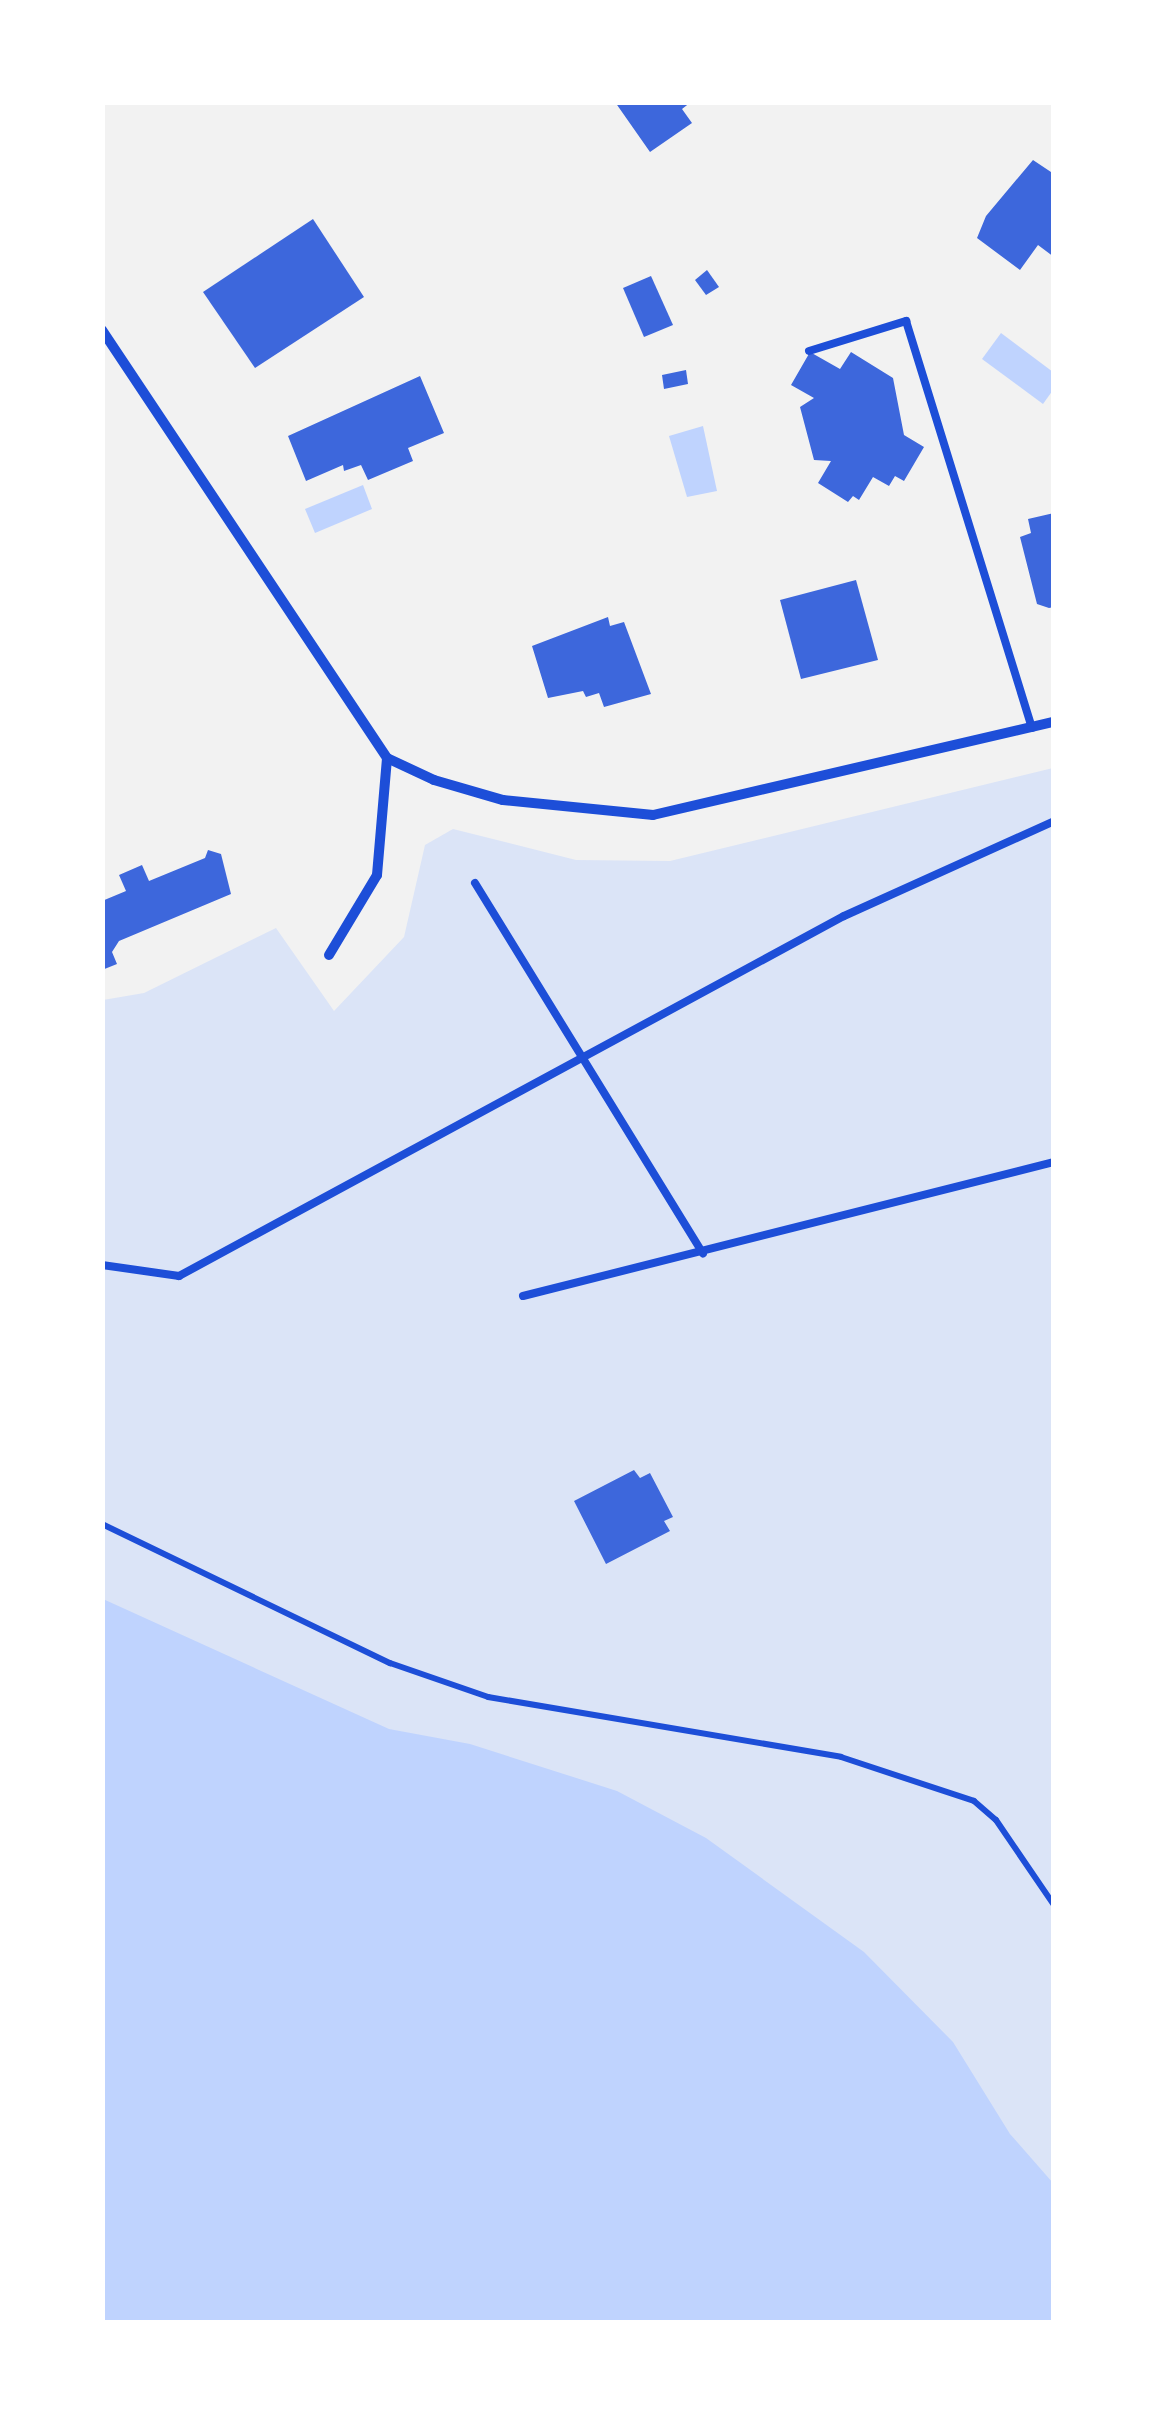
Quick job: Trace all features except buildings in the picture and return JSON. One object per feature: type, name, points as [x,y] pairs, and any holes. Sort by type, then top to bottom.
[{"type":"street","points":[[102,330],[387,758],[434,780],[503,800],[653,815],[1054,722]]},
{"type":"street","points":[[329,955],[377,875],[387,758]]},
{"type":"lane","points":[[809,351],[906,321],[1032,728]]},
{"type":"lane","points":[[102,1264],[178,1276],[844,916],[1054,821]]},
{"type":"lane","points":[[475,883],[703,1254]]},
{"type":"lane","points":[[523,1296],[703,1254],[1054,1162]]},
{"type":"path","points":[[102,1524],[390,1663],[488,1696],[842,1757],[974,1801],[996,1820],[1054,1904]]},
{"type":"shaded area","points":[[1053,768],[1053,2322],[103,2322],[103,1000],[144,993],[276,928],[334,1011],[404,937],[425,845],[453,829],[576,860],[670,861]]},
{"type":"water","points":[[1001,333],[1053,372],[1053,390],[1043,404],[982,359]]},
{"type":"water","points":[[703,426],[717,491],[687,497],[669,436]]},
{"type":"water","points":[[363,485],[372,509],[315,533],[305,509]]},
{"type":"water","points":[[103,1599],[389,1729],[470,1744],[617,1791],[706,1838],[864,1952],[953,2042],[1010,2134],[1053,2183],[1053,2322],[103,2322]]}]
